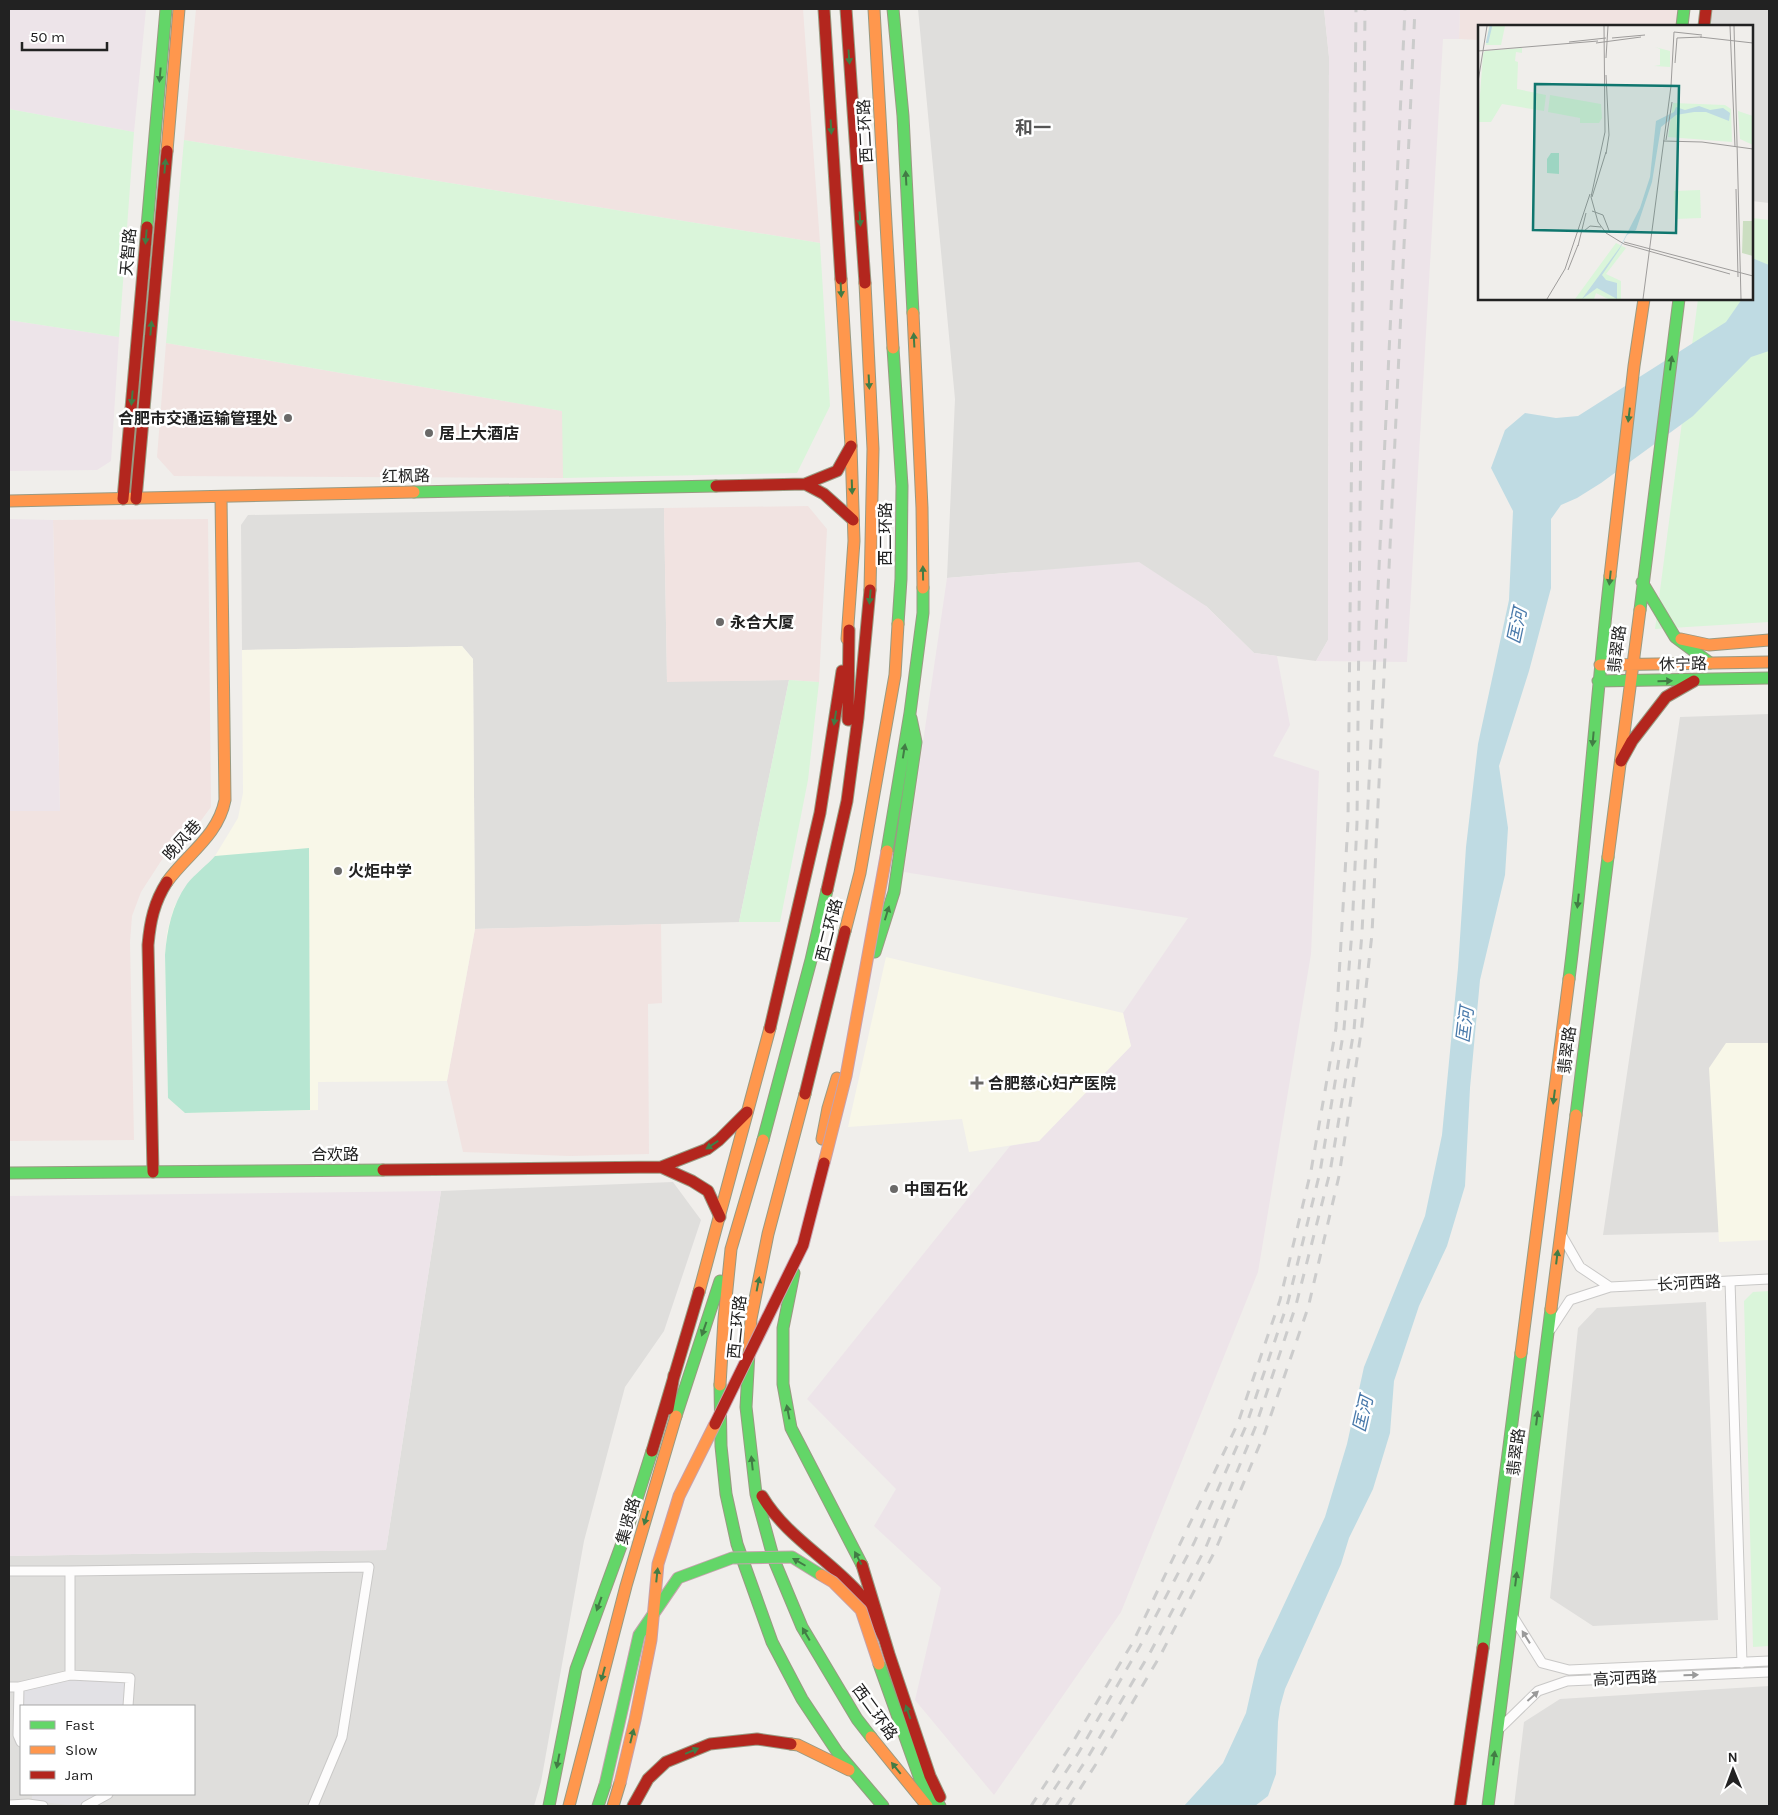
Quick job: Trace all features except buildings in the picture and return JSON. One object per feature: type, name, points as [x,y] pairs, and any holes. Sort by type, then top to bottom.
[{"type":"main road","name":"天智路","points":[[123,499],[166,9]]},
{"type":"main road","name":"天智路","points":[[136,498],[179,9]]},
{"type":"main road","points":[[824,9],[854,541],[849,630],[847,801]]},
{"type":"main road","name":"西二环路","points":[[846,9],[873,449],[871,579],[858,718],[847,801],[811,960],[775,1099],[731,1249],[720,1384],[721,1446],[726,1494],[736,1544],[772,1642],[802,1699],[838,1753],[883,1806]]},
{"type":"main road","name":"西二环路","points":[[874,9],[902,486],[901,579],[895,678],[860,873],[784,1178],[768,1234],[751,1319],[746,1407],[756,1494],[774,1560],[802,1627],[857,1719],[927,1806]]},
{"type":"main road","points":[[613,1806],[636,1720],[651,1640],[658,1564],[679,1496],[803,1244],[846,1076],[910,713],[923,613],[922,508],[904,125],[893,9]]},
{"type":"main road","points":[[1682,25],[1684,9]]},
{"type":"main road","points":[[1704,25],[1706,9]]},
{"type":"main road","name":"翡翠路","points":[[1460,1806],[1486,1628],[1578,905],[1598,682],[1634,366],[1644,300]]},
{"type":"main road","name":"翡翠路","points":[[1488,1806],[1679,300]]},
{"type":"main road","points":[[805,484],[837,471],[850,446]]},
{"type":"main road","name":"红枫路","points":[[9,501],[805,484]]},
{"type":"main road","points":[[805,484],[824,494],[853,520]]},
{"type":"main road","name":"晚风巷","points":[[153,1172],[148,945],[150,924],[162,891],[173,874],[205,842],[216,826],[224,805],[221,497]]},
{"type":"main road","points":[[1642,582],[1675,638],[1710,663]]},
{"type":"main road","points":[[548,1806],[576,1669],[628,1524],[674,1375],[762,1063],[820,813],[849,630]]},
{"type":"main road","points":[[1675,638],[1709,645],[1769,640]]},
{"type":"main road","name":"休宁路","points":[[1600,665],[1769,662]]},
{"type":"main road","points":[[887,851],[895,678]]},
{"type":"main road","name":"休宁路","points":[[1598,682],[1769,678]]},
{"type":"main road","points":[[1619,764],[1632,740],[1666,697],[1695,680]]},
{"type":"main road","points":[[910,713],[916,742],[894,892],[828,1108],[783,1328],[783,1384],[791,1428],[864,1569],[884,1638],[930,1776],[945,1806]]},
{"type":"main road","points":[[661,1167],[707,1149],[748,1112]]},
{"type":"main road","points":[[661,1167],[692,1181],[708,1192],[720,1216]]},
{"type":"main road","name":"合欢路","points":[[9,1173],[661,1167]]},
{"type":"main road","name":"集贤路","points":[[569,1806],[626,1586],[686,1382],[731,1249]]},
{"type":"main road","points":[[654,1491],[674,1375]]},
{"type":"main road","points":[[754,1482],[766,1505],[783,1524],[858,1592],[884,1638]]},
{"type":"main road","points":[[598,1806],[605,1785],[639,1635],[678,1578],[732,1558],[792,1557],[833,1582],[861,1610],[920,1779],[940,1806]]},
{"type":"main road","points":[[633,1806],[648,1779],[666,1762],[710,1744],[757,1739],[798,1745],[854,1772]]},
{"type":"street","points":[[1560,1232],[1580,1267],[1610,1287]]},
{"type":"street","name":"长河西路","points":[[1547,1335],[1570,1300],[1610,1287],[1769,1279]]},
{"type":"street","points":[[1730,1281],[1742,1662]]},
{"type":"street","points":[[9,1571],[369,1567],[342,1737],[313,1806]]},
{"type":"street","points":[[70,1571],[70,1676]]},
{"type":"street","name":"高河西路","points":[[1512,1615],[1542,1663],[1569,1670],[1769,1661]]},
{"type":"street","name":"高河西路","points":[[1497,1730],[1538,1691],[1567,1682],[1769,1672]]},
{"type":"street","points":[[9,1687],[19,1687],[70,1676],[130,1678],[128,1705]]},
{"type":"street","points":[[19,1687],[18,1735],[20,1740]]},
{"type":"street","points":[[28,1795],[28,1804]]},
{"type":"street","points":[[86,1806],[106,1795]]},
{"type":"street","points":[[9,1804],[43,1806]]},
{"type":"shaded area","points":[[9,9],[146,9],[134,132],[9,109]]},
{"type":"shaded area","points":[[196,9],[803,9],[820,243],[184,140]]},
{"type":"shaded area","points":[[918,9],[1324,9],[1329,57],[1328,640],[1316,661],[1254,653],[1206,606],[1017,572],[947,578],[955,399]]},
{"type":"shaded area","points":[[1324,9],[1460,9],[1459,39],[1443,39],[1407,662],[1316,661],[1328,640],[1329,57]]},
{"type":"shaded area","points":[[1460,9],[1684,9],[1682,25],[1478,25],[1478,40],[1459,39]]},
{"type":"shaded area","points":[[1706,9],[1769,9],[1769,203],[1753,201],[1753,25],[1704,25]]},
{"type":"shaded area","points":[[9,320],[119,337],[111,461],[97,470],[9,471]]},
{"type":"shaded area","points":[[166,343],[563,411],[563,478],[174,476],[157,457]]},
{"type":"shaded area","points":[[808,506],[827,529],[819,682],[789,680],[667,682],[664,508]]},
{"type":"shaded area","points":[[664,508],[667,681],[789,680],[739,922],[475,929],[473,659],[462,646],[242,650],[241,525],[248,515]]},
{"type":"shaded area","points":[[9,519],[53,520],[60,811],[9,811]]},
{"type":"shaded area","points":[[208,519],[211,807],[191,834],[163,858],[141,892],[132,916],[130,942],[134,1140],[9,1141],[9,811],[60,811],[53,520]]},
{"type":"shaded area","points":[[1139,562],[1206,606],[1254,653],[1277,656],[1290,725],[1273,756],[1319,771],[1311,954],[1258,1272],[1121,1612],[994,1795],[915,1700],[941,1588],[874,1526],[896,1489],[807,1399],[1010,1146],[1039,1141],[1131,1046],[1123,1013],[1188,918],[904,872],[947,578]]},
{"type":"shaded area","name":"火炬中学","points":[[462,646],[473,659],[475,929],[447,1081],[318,1082],[318,1110],[185,1113],[168,1098],[165,955],[167,932],[174,907],[187,885],[215,856],[238,818],[243,793],[242,650]]},
{"type":"shaded area","points":[[1769,714],[1769,1231],[1603,1235],[1680,717]]},
{"type":"shaded area","points":[[661,924],[662,1003],[648,1004],[649,1154],[570,1156],[463,1152],[447,1081],[475,929]]},
{"type":"shaded area","name":"合肥慈心妇产医院","points":[[886,957],[1123,1013],[1131,1046],[1039,1141],[969,1152],[962,1119],[848,1127]]},
{"type":"shaded area","points":[[1726,1043],[1769,1043],[1769,1240],[1719,1242],[1709,1068]]},
{"type":"shaded area","points":[[673,1182],[701,1220],[664,1331],[625,1387],[584,1541],[541,1782],[534,1806],[9,1806],[9,1556],[386,1550],[441,1191]]},
{"type":"shaded area","points":[[441,1191],[386,1550],[9,1556],[9,1196]]},
{"type":"shaded area","points":[[1706,1302],[1718,1620],[1593,1626],[1550,1598],[1578,1328],[1597,1308]]},
{"type":"shaded area","points":[[69,1679],[125,1682],[124,1705],[23,1705],[24,1689]]},
{"type":"shaded area","points":[[1769,1686],[1769,1806],[1514,1806],[1524,1722],[1560,1699]]},
{"type":"shaded area","points":[[32,1795],[98,1795],[78,1806],[32,1801]]},
{"type":"green space","points":[[9,109],[134,132],[119,337],[9,320]]},
{"type":"green space","points":[[184,140],[820,243],[830,406],[797,473],[563,478],[562,411],[166,343]]},
{"type":"green space","points":[[1753,218],[1769,220],[1769,622],[1655,629],[1698,300],[1753,300]]},
{"type":"green space","points":[[789,680],[819,682],[808,780],[780,922],[739,922]]},
{"type":"green space","points":[[309,848],[310,1110],[185,1113],[168,1098],[165,955],[169,927],[178,900],[187,884],[215,856]]},
{"type":"green space","points":[[1769,1291],[1769,1646],[1753,1647],[1744,1301],[1753,1292]]},
{"type":"water","name":"匡河","points":[[1753,258],[1769,265],[1769,351],[1751,357],[1693,416],[1601,483],[1577,498],[1561,505],[1551,519],[1551,588],[1529,671],[1499,766],[1508,828],[1505,875],[1480,980],[1470,1088],[1465,1186],[1447,1246],[1419,1306],[1394,1381],[1390,1433],[1373,1489],[1349,1538],[1341,1564],[1285,1689],[1278,1722],[1276,1774],[1268,1796],[1255,1806],[1184,1806],[1223,1763],[1246,1713],[1258,1660],[1325,1517],[1347,1444],[1364,1367],[1425,1216],[1442,1135],[1458,968],[1466,847],[1478,744],[1509,600],[1513,511],[1491,468],[1505,430],[1525,413],[1556,418],[1578,416],[1726,322],[1741,300],[1753,300]]},
{"type":"railway","points":[[1031,1806],[1071,1745],[1133,1642],[1238,1423],[1280,1300],[1311,1171],[1336,1028],[1348,822],[1356,9]]},
{"type":"railway","points":[[1043,1806],[1079,1752],[1140,1646],[1194,1543],[1246,1426],[1288,1302],[1320,1172],[1344,1029],[1352,931],[1357,823],[1365,9]]},
{"type":"railway","points":[[1056,1806],[1088,1757],[1151,1651],[1206,1547],[1255,1428],[1296,1305],[1330,1172],[1354,1030],[1362,933],[1405,9]]},
{"type":"railway","points":[[1069,1806],[1160,1656],[1215,1551],[1265,1432],[1308,1308],[1339,1176],[1361,1033],[1372,934],[1415,9]]},
{"type":"traffic: fast","points":[[147,227],[166,9]]},
{"type":"traffic: fast","points":[[893,9],[903,116],[913,313]]},
{"type":"traffic: fast","points":[[1682,25],[1684,9]]},
{"type":"traffic: fast","points":[[1640,610],[1679,300]]},
{"type":"traffic: fast","points":[[893,348],[902,486],[901,579],[898,624]]},
{"type":"traffic: fast","points":[[414,492],[716,486]]},
{"type":"traffic: fast","points":[[1569,979],[1610,576]]},
{"type":"traffic: fast","points":[[1642,582],[1675,637],[1710,663]]},
{"type":"traffic: fast","points":[[887,851],[910,713],[923,613],[923,588]]},
{"type":"traffic: fast","points":[[1598,681],[1769,678]]},
{"type":"traffic: fast","points":[[875,952],[894,892],[916,742],[911,718]]},
{"type":"traffic: fast","points":[[1576,1115],[1608,857]]},
{"type":"traffic: fast","points":[[763,1140],[811,960],[827,890]]},
{"type":"traffic: fast","points":[[9,1173],[383,1170]]},
{"type":"traffic: fast","points":[[794,1273],[783,1328],[783,1384],[791,1428],[862,1565]]},
{"type":"traffic: fast","points":[[676,1416],[720,1281]]},
{"type":"traffic: fast","points":[[1488,1806],[1551,1309]]},
{"type":"traffic: fast","points":[[749,1352],[746,1407],[756,1494],[774,1560],[802,1627],[857,1719],[871,1737]]},
{"type":"traffic: fast","points":[[1483,1648],[1521,1353]]},
{"type":"traffic: fast","points":[[720,1385],[721,1446],[726,1494],[737,1544],[772,1642],[802,1699],[838,1753],[883,1806]]},
{"type":"traffic: fast","points":[[549,1806],[576,1669],[629,1524],[652,1451]]},
{"type":"traffic: fast","points":[[605,1785],[639,1635],[678,1578],[732,1558],[792,1557],[821,1575]]},
{"type":"traffic: fast","points":[[879,1664],[920,1779],[940,1806]]},
{"type":"traffic: fast","points":[[598,1806],[605,1785]]},
{"type":"traffic: slow","points":[[167,151],[179,9]]},
{"type":"traffic: slow","points":[[874,9],[893,348]]},
{"type":"traffic: slow","points":[[841,279],[851,446],[854,541],[847,639]]},
{"type":"traffic: slow","points":[[865,283],[873,449],[870,590]]},
{"type":"traffic: slow","points":[[1610,576],[1634,366],[1644,300]]},
{"type":"traffic: slow","points":[[913,313],[922,508],[923,588]]},
{"type":"traffic: slow","points":[[9,501],[414,492]]},
{"type":"traffic: slow","points":[[167,882],[209,834],[216,824],[225,800],[221,497]]},
{"type":"traffic: slow","points":[[1608,857],[1640,610]]},
{"type":"traffic: slow","points":[[845,931],[860,873],[895,675],[898,624]]},
{"type":"traffic: slow","points":[[1681,639],[1709,645],[1769,640]]},
{"type":"traffic: slow","points":[[1600,665],[1769,662]]},
{"type":"traffic: slow","points":[[824,1163],[846,1076],[887,851]]},
{"type":"traffic: slow","points":[[1521,1353],[1569,979]]},
{"type":"traffic: slow","points":[[699,1292],[770,1028]]},
{"type":"traffic: slow","points":[[822,1139],[828,1108],[837,1078]]},
{"type":"traffic: slow","points":[[749,1352],[751,1319],[768,1234],[805,1094]]},
{"type":"traffic: slow","points":[[1551,1309],[1576,1115]]},
{"type":"traffic: slow","points":[[720,1385],[731,1249],[763,1140]]},
{"type":"traffic: slow","points":[[569,1806],[626,1586],[676,1416]]},
{"type":"traffic: slow","points":[[620,1783],[651,1640],[658,1564],[679,1496],[715,1424]]},
{"type":"traffic: slow","points":[[821,1575],[833,1582],[861,1610],[879,1664]]},
{"type":"traffic: slow","points":[[871,1737],[927,1806]]},
{"type":"traffic: slow","points":[[791,1744],[798,1745],[849,1770]]},
{"type":"traffic: slow","points":[[613,1806],[620,1783]]},
{"type":"traffic: jam","points":[[824,9],[841,279]]},
{"type":"traffic: jam","points":[[846,9],[865,283]]},
{"type":"traffic: jam","points":[[1704,25],[1706,9]]},
{"type":"traffic: jam","points":[[136,499],[167,151]]},
{"type":"traffic: jam","points":[[123,499],[147,227]]},
{"type":"traffic: jam","points":[[716,486],[805,484],[837,471],[851,446]]},
{"type":"traffic: jam","points":[[805,484],[824,494],[853,520]]},
{"type":"traffic: jam","points":[[827,890],[847,801],[858,718],[870,590]]},
{"type":"traffic: jam","points":[[848,720],[849,630]]},
{"type":"traffic: jam","points":[[770,1028],[820,813],[842,671]]},
{"type":"traffic: jam","points":[[1621,761],[1632,741],[1666,697],[1694,681]]},
{"type":"traffic: jam","points":[[153,1172],[148,945],[153,912],[167,882]]},
{"type":"traffic: jam","points":[[805,1094],[845,931]]},
{"type":"traffic: jam","points":[[383,1170],[661,1167],[707,1149],[719,1140],[747,1112]]},
{"type":"traffic: jam","points":[[715,1424],[803,1245],[824,1163]]},
{"type":"traffic: jam","points":[[661,1167],[692,1181],[708,1191],[720,1217]]},
{"type":"traffic: jam","points":[[652,1451],[699,1292]]},
{"type":"traffic: jam","points":[[668,1409],[674,1375]]},
{"type":"traffic: jam","points":[[762,1496],[794,1535],[857,1591],[869,1607],[884,1638]]},
{"type":"traffic: jam","points":[[862,1565],[889,1654],[930,1776],[940,1797]]},
{"type":"traffic: jam","points":[[1460,1806],[1483,1648]]},
{"type":"traffic: jam","points":[[633,1806],[648,1779],[666,1762],[710,1744],[757,1739],[791,1744]]},
{"type":"place","name":"合肥市交通运输管理处","points":[[288,418]]},
{"type":"place","name":"居上大酒店","points":[[429,433]]},
{"type":"place","name":"永合大厦","points":[[720,622]]},
{"type":"place","name":"火炬中学","points":[[338,871]]},
{"type":"place","name":"合肥慈心妇产医院","points":[[977,1083]]},
{"type":"place","name":"中国石化","points":[[894,1189]]},
{"type":"district","name":"和一","points":[[1033,128]]}]
